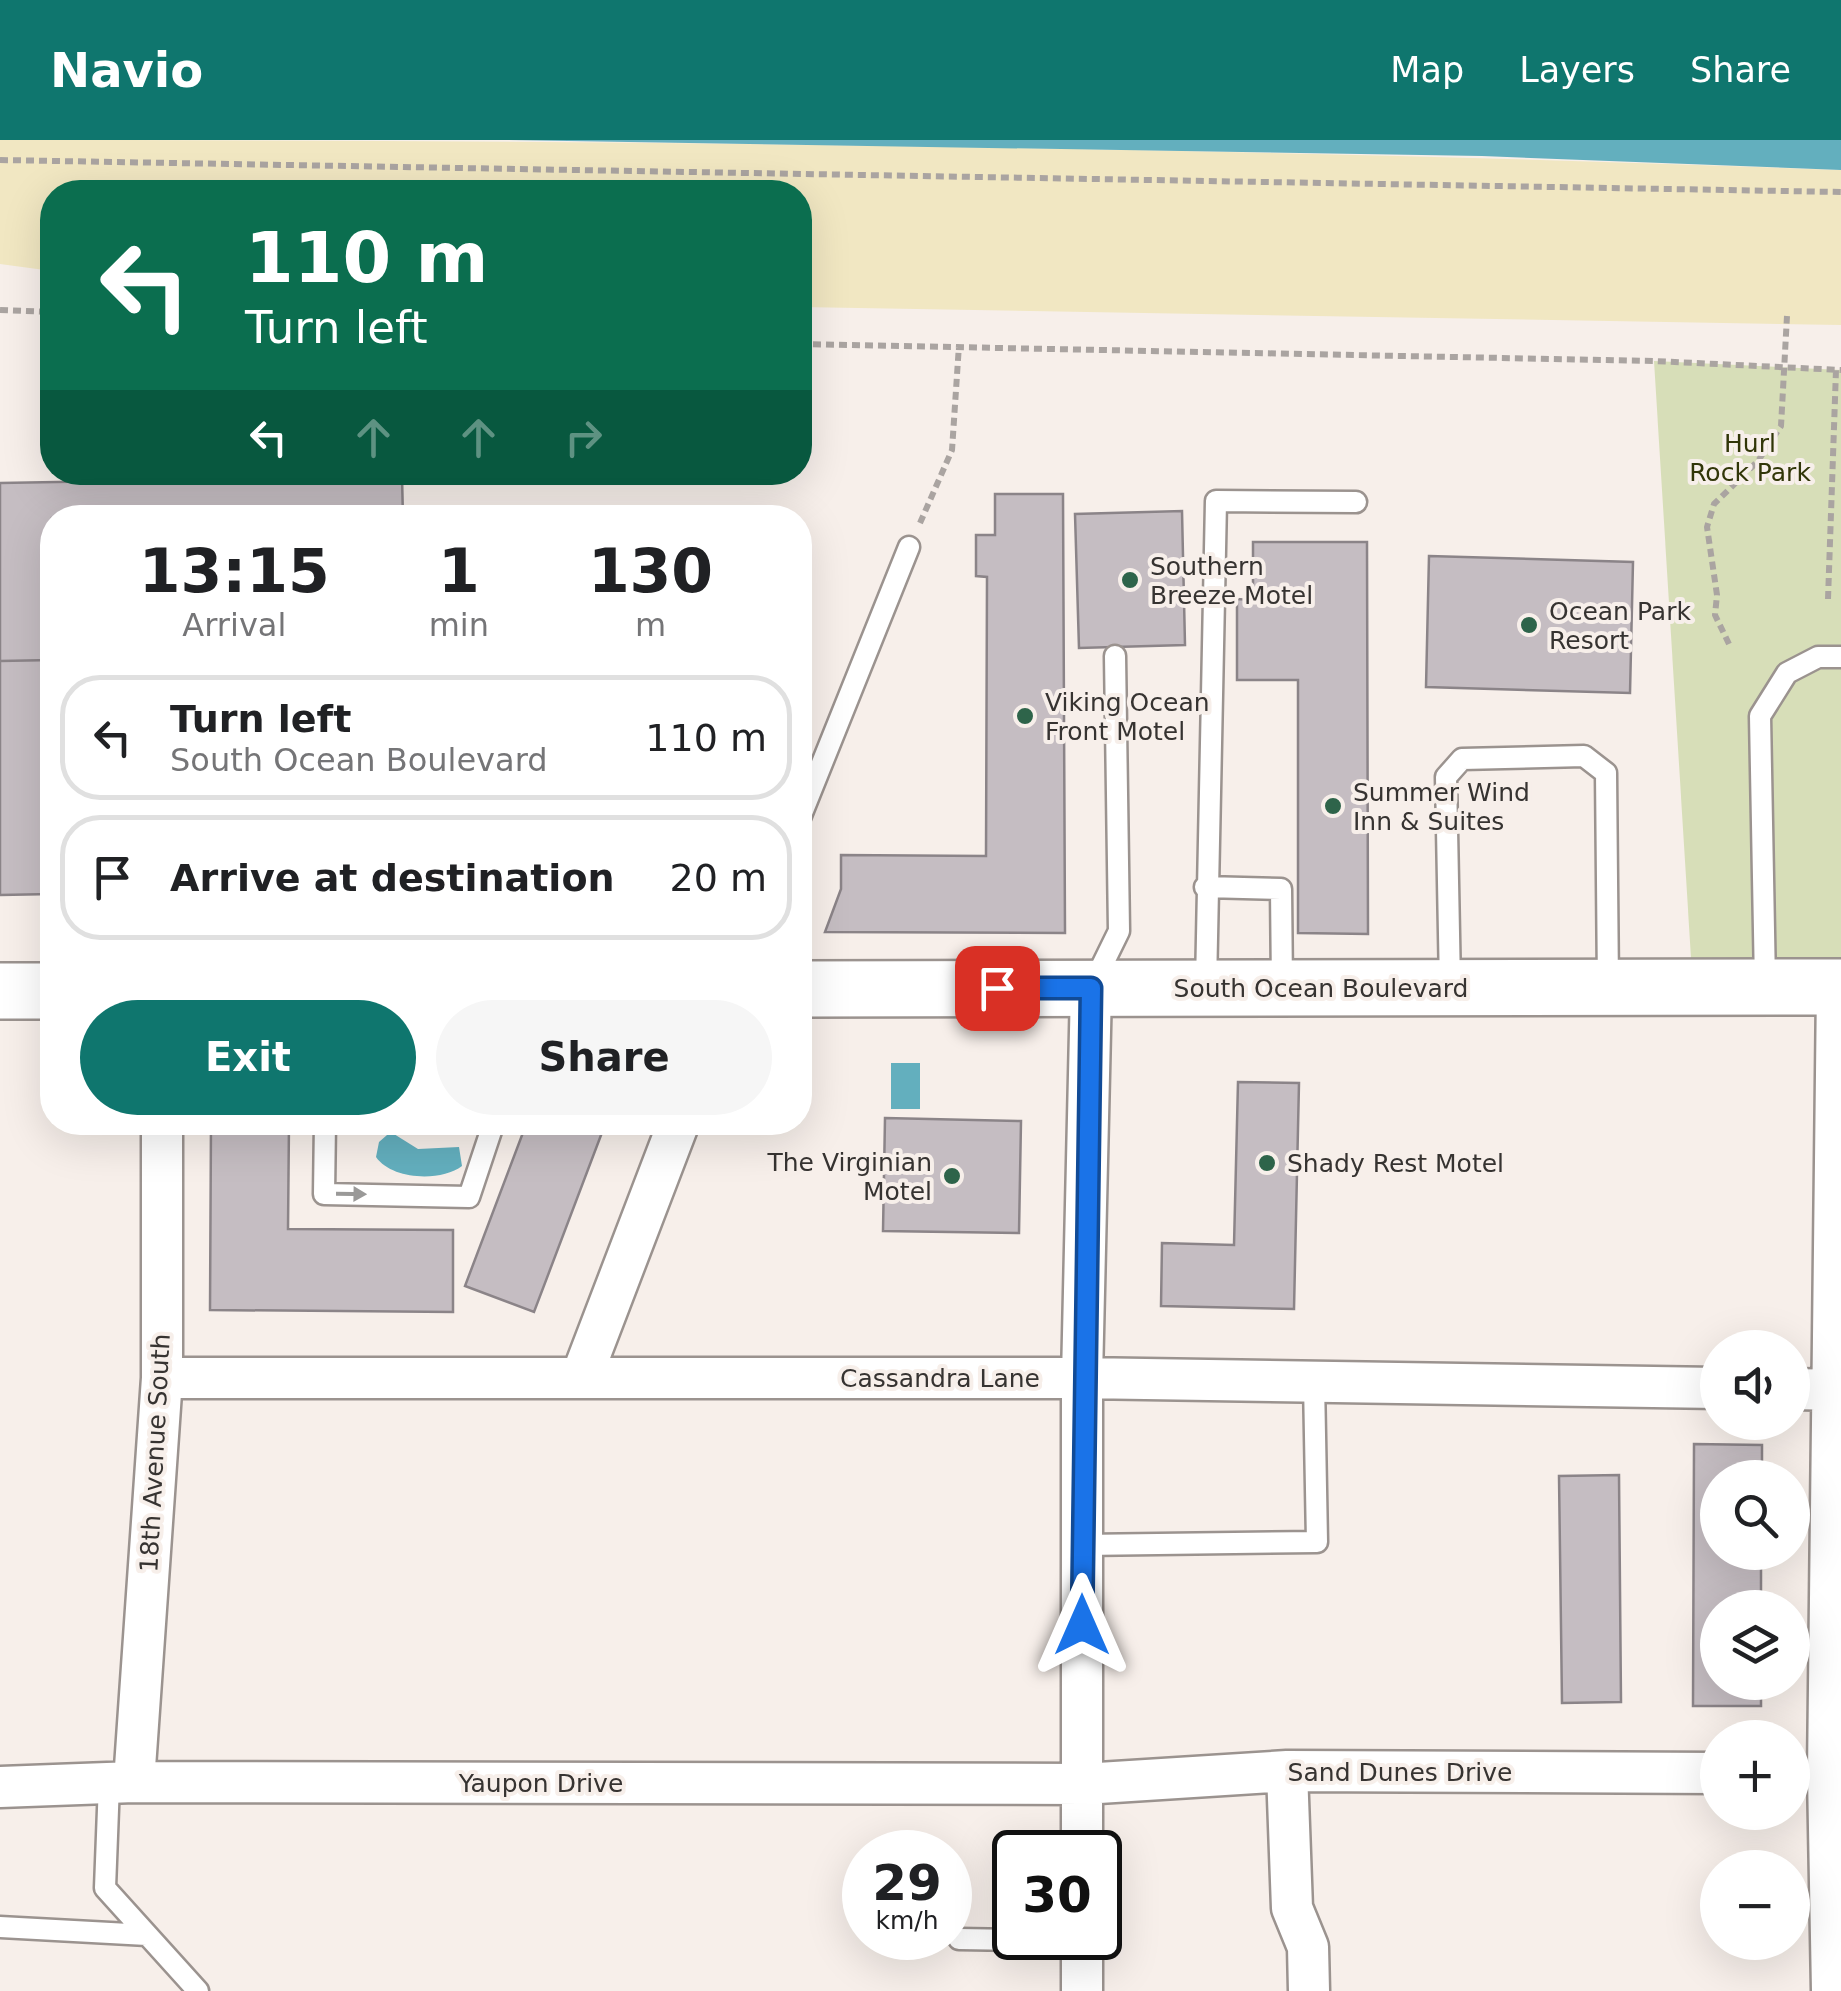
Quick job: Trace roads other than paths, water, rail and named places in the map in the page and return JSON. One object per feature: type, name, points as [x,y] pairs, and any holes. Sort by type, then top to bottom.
[{"type":"main road","name":"South Ocean Boulevard","points":[[812,989],[1839,987]]},
{"type":"main road","points":[[0,991],[40,991]]},
{"type":"street","points":[[1832,1991],[1820,1774],[1837,1390],[1839,987]]},
{"type":"street","points":[[1082,1830],[1082,1378],[1091,988]]},
{"type":"street","name":"18th Avenue South","points":[[122,1783],[162,1378],[162,1135]]},
{"type":"street","points":[[581,1378],[675,1135]]},
{"type":"street","name":"Cassandra Lane","points":[[162,1378],[1082,1378],[1700,1388]]},
{"type":"street","points":[[1810,1389],[1837,1390]]},
{"type":"street","points":[[1287,1771],[1292,1908],[1308,1947],[1309,1991]]},
{"type":"street","name":"Sand Dunes Drive","points":[[1082,1784],[1287,1771],[1700,1774]]},
{"type":"street","name":"Yaupon Drive","points":[[0,1787],[122,1783],[1082,1784]]},
{"type":"street","points":[[1082,1960],[1082,1991]]},
{"type":"lane","points":[[1206,988],[1205,887],[1216,502],[1356,502]]},
{"type":"lane","points":[[812,788],[909,547]]},
{"type":"lane","points":[[1091,988],[1119,932],[1115,656]]},
{"type":"lane","points":[[1765,989],[1760,716],[1787,673],[1818,656],[1841,657]]},
{"type":"lane","points":[[1450,988],[1446,777],[1462,759],[1584,756],[1606,773],[1608,989]]},
{"type":"lane","points":[[1205,887],[1281,888],[1282,988]]},
{"type":"lane","points":[[325,1135],[324,1194],[469,1198],[490,1135]]},
{"type":"lane","points":[[1082,1545],[1316,1542],[1314,1382]]},
{"type":"lane","points":[[122,1783],[105,1888],[147,1935],[178,1982],[198,1991]]},
{"type":"lane","points":[[0,1927],[147,1935]]},
{"type":"water","points":[[508,140],[1841,140],[1841,170],[1482,156]]},
{"type":"water","points":[[891,1063],[920,1063],[920,1109],[891,1109]]},
{"type":"water","points":[[387,1135],[396,1135],[418,1149],[459,1147],[462,1166],[442,1175],[405,1174],[383,1165],[376,1157],[379,1142]]},
{"type":"place","name":"Southern Breeze Motel","points":[[1130,580]]},
{"type":"place","name":"Ocean Park Resort","points":[[1529,625]]},
{"type":"place","name":"Viking Ocean Front Motel","points":[[1025,716]]},
{"type":"place","name":"Summer Wind Inn & Suites","points":[[1333,806]]},
{"type":"place","name":"Shady Rest Motel","points":[[1267,1163]]},
{"type":"place","name":"The Virginian Motel","points":[[952,1176]]},
{"type":"park label","name":"Hurl Rock Park","points":[[1750,458]]}]
